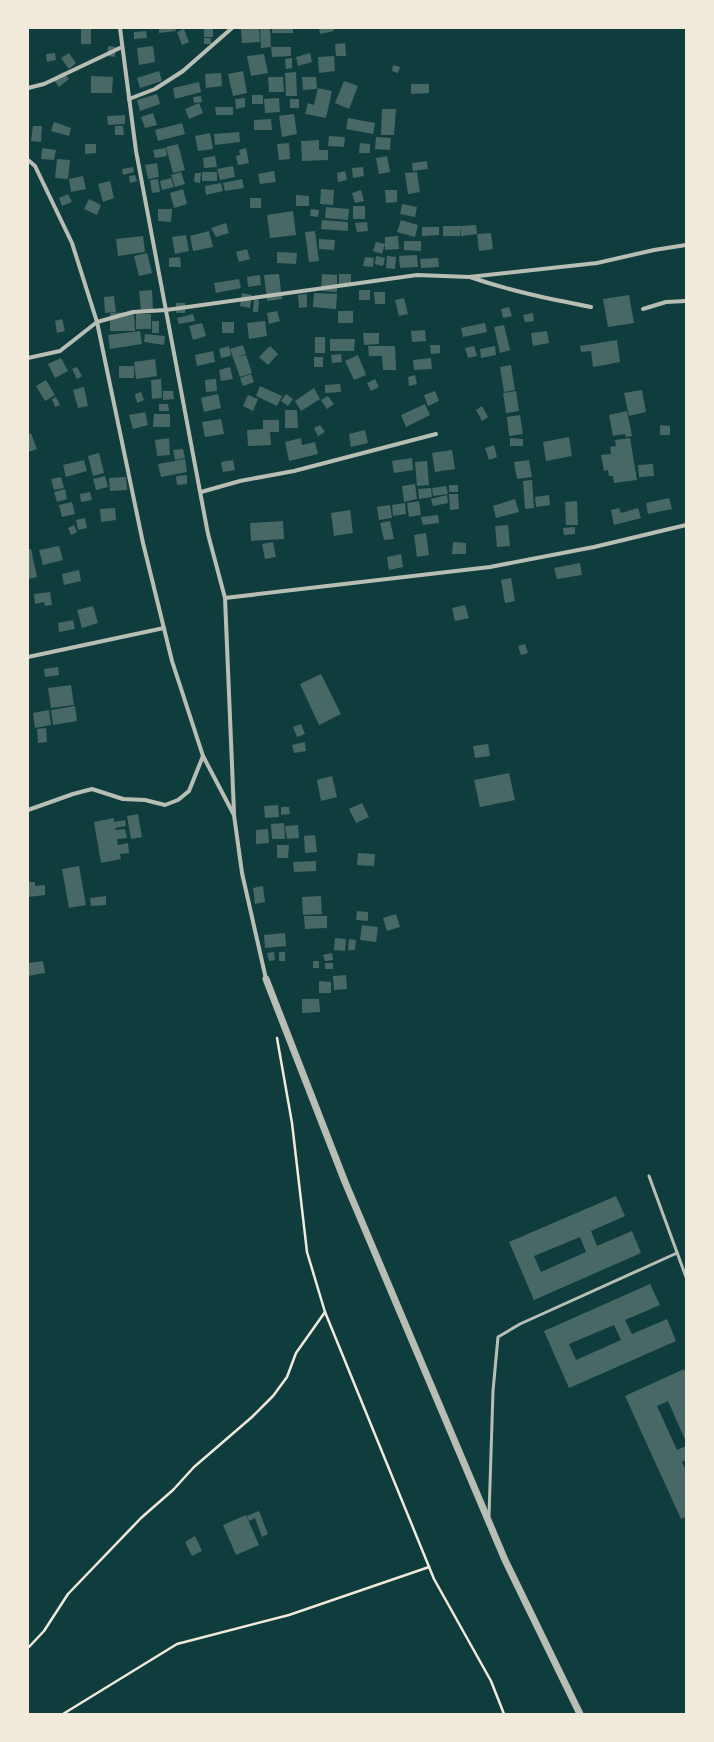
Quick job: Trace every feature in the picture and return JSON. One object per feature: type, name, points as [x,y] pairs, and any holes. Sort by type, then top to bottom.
[{"type":"street","points":[[120,28],[136,151],[208,534],[226,598],[234,815],[242,873],[266,979],[344,1182],[505,1560],[580,1714]]},
{"type":"street","points":[[130,99],[155,89],[183,71],[232,28]]},
{"type":"street","points":[[28,88],[44,84],[122,46]]},
{"type":"street","points":[[28,160],[35,166],[72,243],[97,322],[143,543],[172,661],[203,756],[234,815]]},
{"type":"street","points":[[28,358],[60,351],[97,322],[133,312],[166,310],[417,275],[468,277],[596,263],[654,250],[686,245]]},
{"type":"street","points":[[468,277],[539,298],[591,307]]},
{"type":"street","points":[[643,309],[666,302],[686,301]]},
{"type":"street","points":[[200,492],[240,481],[294,471],[436,434]]},
{"type":"street","points":[[226,598],[490,567],[594,547],[686,525]]},
{"type":"street","points":[[28,657],[164,628]]},
{"type":"street","points":[[28,810],[92,789],[123,799],[144,800],[165,805],[178,800],[189,791],[203,756]]},
{"type":"lane","points":[[649,1176],[686,1277]]},
{"type":"lane","points":[[488,1520],[493,1391],[498,1337],[520,1324],[677,1252]]},
{"type":"path","points":[[275,1032],[292,1123],[307,1252],[324,1312],[429,1567],[491,1681],[504,1714]]},
{"type":"path","points":[[28,1648],[44,1631],[68,1594],[141,1518],[173,1490],[194,1467],[252,1417],[273,1396],[287,1377],[296,1353],[324,1312]]},
{"type":"path","points":[[63,1714],[177,1644],[289,1615],[429,1567]]},
{"type":"building","points":[[159,28],[175,28],[176,31],[159,33]]},
{"type":"building","points":[[204,28],[213,28],[213,37],[204,37]]},
{"type":"building","points":[[241,28],[259,28],[260,42],[242,43]]},
{"type":"building","points":[[260,28],[270,28],[271,47],[261,48]]},
{"type":"building","points":[[272,28],[293,28],[293,33],[272,33]]},
{"type":"building","points":[[319,28],[333,28],[334,31],[320,34]]},
{"type":"building","points":[[81,29],[91,29],[91,44],[81,44]]},
{"type":"building","points":[[184,29],[189,42],[182,45],[177,32]]},
{"type":"building","points":[[146,31],[147,38],[134,39],[134,32]]},
{"type":"building","points":[[204,38],[211,38],[211,44],[204,44]]},
{"type":"building","points":[[345,43],[346,56],[336,56],[335,44]]},
{"type":"building","points":[[108,46],[116,47],[115,57],[107,56]]},
{"type":"building","points":[[153,46],[155,62],[139,65],[137,48]]},
{"type":"building","points":[[271,47],[291,47],[291,56],[272,57]]},
{"type":"building","points":[[55,53],[56,60],[47,62],[46,54]]},
{"type":"building","points":[[69,53],[76,63],[69,69],[61,58]]},
{"type":"building","points":[[310,53],[312,62],[298,66],[296,57]]},
{"type":"building","points":[[264,54],[268,73],[251,76],[247,56]]},
{"type":"building","points":[[334,56],[335,71],[319,73],[318,57]]},
{"type":"building","points":[[292,58],[292,68],[286,69],[285,59]]},
{"type":"building","points":[[393,65],[400,67],[398,73],[392,71]]},
{"type":"building","points":[[159,71],[162,81],[140,88],[137,78]]},
{"type":"building","points":[[243,71],[247,93],[233,96],[228,74]]},
{"type":"building","points":[[63,72],[69,79],[59,87],[53,79]]},
{"type":"building","points":[[296,72],[297,96],[286,96],[285,73]]},
{"type":"building","points":[[221,73],[222,86],[206,88],[205,74]]},
{"type":"building","points":[[91,76],[113,77],[112,93],[91,93]]},
{"type":"building","points":[[268,77],[283,77],[284,92],[269,92]]},
{"type":"building","points":[[302,77],[316,77],[317,89],[303,90]]},
{"type":"building","points":[[344,81],[358,86],[349,109],[335,103]]},
{"type":"building","points":[[199,82],[201,92],[175,99],[173,88]]},
{"type":"building","points":[[411,84],[429,84],[429,93],[411,94]]},
{"type":"building","points":[[318,88],[332,91],[326,118],[305,114],[308,103],[314,105]]},
{"type":"building","points":[[157,94],[160,104],[140,111],[137,100]]},
{"type":"building","points":[[252,95],[263,95],[263,104],[252,104]]},
{"type":"building","points":[[201,96],[202,102],[194,103],[193,97]]},
{"type":"building","points":[[245,98],[245,107],[236,109],[235,99]]},
{"type":"building","points":[[279,98],[280,112],[265,113],[264,99]]},
{"type":"building","points":[[290,99],[299,99],[299,108],[290,108]]},
{"type":"building","points":[[199,103],[203,113],[189,119],[185,109]]},
{"type":"building","points":[[215,107],[233,107],[233,115],[216,115]]},
{"type":"building","points":[[382,109],[396,109],[394,135],[381,135]]},
{"type":"building","points":[[153,113],[157,125],[145,128],[141,117]]},
{"type":"building","points":[[294,114],[297,134],[282,137],[279,116]]},
{"type":"building","points":[[125,115],[125,124],[108,125],[107,116]]},
{"type":"building","points":[[348,118],[375,123],[373,134],[346,129]]},
{"type":"building","points":[[271,119],[272,130],[254,130],[254,120]]},
{"type":"building","points":[[54,122],[71,128],[69,136],[51,131]]},
{"type":"building","points":[[182,123],[185,134],[158,141],[155,130]]},
{"type":"building","points":[[33,126],[42,126],[41,142],[31,141]]},
{"type":"building","points":[[115,126],[123,126],[124,135],[115,135]]},
{"type":"building","points":[[239,132],[240,142],[215,145],[214,134]]},
{"type":"building","points":[[210,133],[213,149],[198,151],[195,136]]},
{"type":"building","points":[[329,136],[345,137],[344,147],[328,146]]},
{"type":"building","points":[[376,137],[391,138],[390,150],[375,149]]},
{"type":"building","points":[[319,140],[319,150],[328,150],[328,160],[302,161],[301,141]]},
{"type":"building","points":[[289,143],[290,159],[279,160],[277,144]]},
{"type":"building","points":[[360,143],[370,144],[370,153],[359,153]]},
{"type":"building","points":[[85,144],[96,144],[96,153],[85,154]]},
{"type":"building","points":[[178,144],[185,170],[173,173],[166,147]]},
{"type":"building","points":[[42,148],[56,150],[54,160],[41,159]]},
{"type":"building","points":[[166,148],[167,156],[155,158],[153,150]]},
{"type":"building","points":[[246,148],[249,163],[238,165],[236,156],[240,155],[239,150]]},
{"type":"building","points":[[215,156],[217,167],[204,168],[203,158]]},
{"type":"building","points":[[387,156],[390,172],[379,174],[376,158]]},
{"type":"building","points":[[57,159],[70,160],[68,179],[55,178]]},
{"type":"building","points":[[427,161],[428,169],[413,171],[412,163]]},
{"type":"building","points":[[157,163],[159,177],[148,179],[145,165]]},
{"type":"building","points":[[233,166],[235,177],[220,180],[217,169]]},
{"type":"building","points":[[133,167],[134,172],[123,175],[122,169]]},
{"type":"building","points":[[363,167],[364,176],[353,178],[352,168]]},
{"type":"building","points":[[274,171],[276,182],[260,184],[258,174]]},
{"type":"building","points":[[345,171],[347,180],[338,182],[337,173]]},
{"type":"building","points":[[181,172],[185,184],[175,187],[171,175]]},
{"type":"building","points":[[202,172],[217,172],[217,181],[202,181]]},
{"type":"building","points":[[417,172],[420,192],[408,194],[405,173]]},
{"type":"building","points":[[195,173],[201,173],[200,183],[194,182]]},
{"type":"building","points":[[135,175],[137,181],[130,183],[129,176]]},
{"type":"building","points":[[83,176],[86,189],[71,192],[69,179]]},
{"type":"building","points":[[171,178],[174,187],[162,190],[160,181]]},
{"type":"building","points":[[158,179],[160,192],[152,193],[150,180]]},
{"type":"building","points":[[242,179],[244,188],[225,191],[223,183]]},
{"type":"building","points":[[110,181],[114,198],[103,202],[98,184]]},
{"type":"building","points":[[221,183],[223,191],[206,195],[205,186]]},
{"type":"building","points":[[183,189],[187,204],[174,208],[170,193]]},
{"type":"building","points":[[321,189],[334,190],[333,205],[320,204]]},
{"type":"building","points":[[361,190],[364,201],[355,203],[352,193]]},
{"type":"building","points":[[385,190],[397,190],[397,202],[386,203]]},
{"type":"building","points":[[68,194],[72,202],[62,206],[59,198]]},
{"type":"building","points":[[296,195],[309,196],[309,206],[296,206]]},
{"type":"building","points":[[250,198],[261,198],[261,208],[250,208]]},
{"type":"building","points":[[89,199],[101,205],[97,215],[84,209]]},
{"type":"building","points":[[402,204],[417,207],[415,217],[400,214]]},
{"type":"building","points":[[353,206],[365,206],[365,219],[353,219]]},
{"type":"building","points":[[326,207],[349,209],[348,220],[325,218]]},
{"type":"building","points":[[158,209],[172,209],[171,222],[158,221]]},
{"type":"building","points":[[311,209],[319,210],[318,217],[310,216]]},
{"type":"building","points":[[293,211],[296,235],[270,238],[267,215]]},
{"type":"building","points":[[322,220],[348,222],[348,231],[321,229]]},
{"type":"building","points":[[401,220],[418,225],[415,237],[397,232]]},
{"type":"building","points":[[367,222],[368,231],[357,232],[355,223]]},
{"type":"building","points":[[226,223],[229,233],[216,237],[211,228]]},
{"type":"building","points":[[476,225],[477,234],[461,236],[460,226]]},
{"type":"building","points":[[443,226],[460,226],[460,236],[443,236]]},
{"type":"building","points":[[422,227],[439,227],[439,235],[422,236]]},
{"type":"building","points":[[209,231],[213,247],[193,251],[190,236]]},
{"type":"building","points":[[315,231],[319,261],[309,262],[305,232]]},
{"type":"building","points":[[491,233],[493,249],[479,251],[477,234]]},
{"type":"building","points":[[186,235],[189,251],[175,254],[172,237]]},
{"type":"building","points":[[143,236],[145,252],[118,256],[116,239]]},
{"type":"building","points":[[398,236],[399,249],[385,250],[385,237]]},
{"type":"building","points":[[319,239],[335,240],[334,250],[319,249]]},
{"type":"building","points":[[404,241],[421,241],[421,251],[404,250]]},
{"type":"building","points":[[376,242],[385,244],[382,254],[373,251]]},
{"type":"building","points":[[247,249],[250,259],[239,262],[236,252]]},
{"type":"building","points":[[277,252],[297,253],[296,264],[277,263]]},
{"type":"building","points":[[147,253],[152,273],[139,276],[134,256]]},
{"type":"building","points":[[417,255],[418,267],[400,268],[399,256]]},
{"type":"building","points":[[376,256],[385,258],[383,266],[375,264]]},
{"type":"building","points":[[387,256],[396,257],[395,269],[386,268]]},
{"type":"building","points":[[180,257],[181,267],[169,267],[169,258]]},
{"type":"building","points":[[365,257],[374,258],[373,267],[363,266]]},
{"type":"building","points":[[438,258],[439,267],[421,268],[420,259]]},
{"type":"building","points":[[279,274],[282,299],[267,301],[264,275]]},
{"type":"building","points":[[322,274],[337,275],[337,292],[321,291]]},
{"type":"building","points":[[339,274],[351,274],[351,286],[339,286]]},
{"type":"building","points":[[260,275],[261,285],[248,287],[247,277]]},
{"type":"building","points":[[239,279],[241,288],[216,293],[214,283]]},
{"type":"building","points":[[152,290],[153,310],[141,311],[139,291]]},
{"type":"building","points":[[359,290],[370,290],[370,300],[359,300]]},
{"type":"building","points":[[374,292],[385,292],[385,304],[375,304]]},
{"type":"building","points":[[242,293],[252,295],[250,308],[240,306]]},
{"type":"building","points":[[314,293],[337,294],[336,309],[313,307]]},
{"type":"building","points":[[307,294],[307,307],[299,308],[298,295]]},
{"type":"building","points":[[629,295],[634,323],[608,327],[603,299]]},
{"type":"building","points":[[114,296],[116,312],[105,313],[104,297]]},
{"type":"building","points":[[404,298],[408,314],[399,316],[395,300]]},
{"type":"building","points":[[254,299],[259,300],[258,312],[253,312]]},
{"type":"building","points":[[176,303],[185,303],[185,313],[176,313]]},
{"type":"building","points":[[509,307],[512,316],[503,318],[501,309]]},
{"type":"building","points":[[277,311],[280,321],[269,324],[267,313]]},
{"type":"building","points":[[338,311],[353,311],[353,323],[338,323]]},
{"type":"building","points":[[134,312],[135,331],[110,331],[110,313]]},
{"type":"building","points":[[533,313],[534,321],[525,322],[523,315]]},
{"type":"building","points":[[136,314],[151,314],[151,329],[136,329]]},
{"type":"building","points":[[193,314],[195,321],[179,324],[177,318]]},
{"type":"building","points":[[62,319],[65,331],[57,333],[55,321]]},
{"type":"building","points":[[152,321],[159,321],[159,333],[152,333]]},
{"type":"building","points":[[265,321],[267,336],[249,339],[247,323]]},
{"type":"building","points":[[222,322],[234,322],[234,333],[222,333]]},
{"type":"building","points":[[202,323],[206,336],[193,340],[189,326]]},
{"type":"building","points":[[485,323],[487,332],[463,337],[461,328]]},
{"type":"building","points":[[504,325],[510,350],[500,353],[494,327]]},
{"type":"building","points":[[425,330],[426,341],[412,342],[411,331]]},
{"type":"building","points":[[140,331],[142,344],[110,349],[108,335]]},
{"type":"building","points":[[547,331],[549,343],[533,346],[531,333]]},
{"type":"building","points":[[363,333],[379,333],[379,344],[364,345]]},
{"type":"building","points":[[145,334],[165,336],[164,345],[144,342]]},
{"type":"building","points":[[315,337],[325,337],[325,353],[315,353]]},
{"type":"building","points":[[330,339],[355,339],[354,351],[330,351]]},
{"type":"building","points":[[617,340],[620,362],[593,367],[591,351],[581,352],[580,346]]},
{"type":"building","points":[[243,345],[246,354],[237,357],[246,355],[252,373],[240,377],[230,349]]},
{"type":"building","points":[[430,345],[440,345],[440,353],[431,354]]},
{"type":"building","points":[[229,346],[231,356],[221,358],[219,349]]},
{"type":"building","points":[[270,346],[278,354],[268,365],[259,357]]},
{"type":"building","points":[[368,346],[395,346],[396,370],[383,370],[382,356],[369,356]]},
{"type":"building","points":[[474,346],[477,356],[468,358],[465,348]]},
{"type":"building","points":[[495,346],[496,355],[481,358],[480,349]]},
{"type":"building","points":[[213,351],[215,362],[197,366],[195,355]]},
{"type":"building","points":[[341,354],[342,362],[332,363],[331,355]]},
{"type":"building","points":[[358,355],[366,375],[354,380],[345,361]]},
{"type":"building","points":[[314,357],[323,357],[323,367],[314,367]]},
{"type":"building","points":[[61,358],[68,371],[55,378],[48,364]]},
{"type":"building","points":[[431,358],[432,369],[414,370],[413,360]]},
{"type":"building","points":[[155,359],[157,376],[136,379],[134,362]]},
{"type":"building","points":[[511,365],[515,390],[504,392],[500,367]]},
{"type":"building","points":[[119,366],[134,366],[134,378],[119,378]]},
{"type":"building","points":[[77,367],[82,376],[77,379],[72,369]]},
{"type":"building","points":[[230,367],[233,379],[221,381],[219,370]]},
{"type":"building","points":[[251,374],[254,382],[243,386],[240,378]]},
{"type":"building","points":[[415,375],[417,384],[409,386],[408,377]]},
{"type":"building","points":[[161,379],[162,398],[152,399],[151,380]]},
{"type":"building","points":[[216,379],[217,391],[206,392],[205,380]]},
{"type":"building","points":[[375,379],[379,387],[371,391],[367,383]]},
{"type":"building","points":[[46,380],[55,395],[45,401],[36,386]]},
{"type":"building","points":[[340,384],[341,392],[325,393],[325,385]]},
{"type":"building","points":[[260,386],[282,396],[277,406],[256,396]]},
{"type":"building","points":[[84,387],[88,406],[78,408],[73,390]]},
{"type":"building","points":[[314,388],[320,399],[301,411],[295,401]]},
{"type":"building","points":[[642,390],[646,412],[629,416],[624,393]]},
{"type":"building","points":[[163,391],[173,391],[174,399],[163,400]]},
{"type":"building","points":[[435,391],[439,401],[428,406],[424,395]]},
{"type":"building","points":[[516,391],[519,411],[506,413],[503,393]]},
{"type":"building","points":[[141,392],[144,400],[137,403],[135,394]]},
{"type":"building","points":[[218,394],[221,408],[204,412],[201,398]]},
{"type":"building","points":[[286,394],[293,399],[288,406],[281,401]]},
{"type":"building","points":[[248,395],[258,399],[253,411],[243,406]]},
{"type":"building","points":[[328,396],[334,404],[327,409],[321,400]]},
{"type":"building","points":[[56,397],[60,405],[55,407],[52,399]]},
{"type":"building","points":[[159,404],[168,404],[169,411],[159,411]]},
{"type":"building","points":[[425,404],[430,415],[406,427],[401,415]]},
{"type":"building","points":[[482,406],[488,417],[482,421],[476,410]]},
{"type":"building","points":[[285,410],[297,410],[298,428],[285,428]]},
{"type":"building","points":[[627,411],[632,436],[626,437],[625,434],[613,436],[609,415]]},
{"type":"building","points":[[145,412],[148,425],[133,429],[129,415]]},
{"type":"building","points":[[154,414],[170,414],[170,427],[153,427]]},
{"type":"building","points":[[520,415],[523,434],[509,436],[507,417]]},
{"type":"building","points":[[221,419],[224,434],[205,437],[202,422]]},
{"type":"building","points":[[263,420],[279,420],[279,432],[270,432],[271,445],[248,446],[247,430],[263,429]]},
{"type":"building","points":[[320,425],[325,432],[318,436],[314,428]]},
{"type":"building","points":[[660,425],[670,426],[670,435],[660,435]]},
{"type":"building","points":[[365,430],[368,443],[351,447],[349,434]]},
{"type":"building","points":[[31,433],[37,449],[28,452],[28,435]]},
{"type":"building","points":[[569,437],[572,456],[546,461],[543,442]]},
{"type":"building","points":[[169,438],[170,455],[157,456],[155,440]]},
{"type":"building","points":[[301,438],[302,445],[315,442],[318,454],[289,461],[285,442]]},
{"type":"building","points":[[510,438],[523,439],[523,446],[510,446]]},
{"type":"building","points":[[630,438],[637,480],[614,483],[613,476],[609,476],[608,470],[604,471],[601,455],[611,454],[610,447],[616,446],[615,440]]},
{"type":"building","points":[[494,445],[497,457],[489,460],[485,448]]},
{"type":"building","points":[[183,449],[185,458],[175,460],[173,450]]},
{"type":"building","points":[[452,450],[455,469],[435,472],[432,453]]},
{"type":"building","points":[[99,453],[104,473],[93,476],[88,456]]},
{"type":"building","points":[[412,458],[413,470],[394,473],[392,461]]},
{"type":"building","points":[[185,459],[187,472],[161,477],[158,464]]},
{"type":"building","points":[[84,460],[87,471],[66,477],[63,465]]},
{"type":"building","points":[[233,460],[235,470],[223,472],[221,462]]},
{"type":"building","points":[[529,460],[532,477],[517,479],[514,462]]},
{"type":"building","points":[[427,461],[429,485],[417,486],[415,462]]},
{"type":"building","points":[[653,464],[654,476],[639,477],[638,465]]},
{"type":"building","points":[[187,475],[187,484],[177,485],[176,476]]},
{"type":"building","points":[[105,476],[108,487],[96,490],[93,479]]},
{"type":"building","points":[[61,477],[64,488],[54,490],[51,479]]},
{"type":"building","points":[[126,477],[127,490],[110,491],[109,478]]},
{"type":"building","points":[[532,480],[534,508],[525,509],[523,481]]},
{"type":"building","points":[[415,484],[417,499],[404,502],[402,486]]},
{"type":"building","points":[[449,485],[458,485],[458,492],[449,492]]},
{"type":"building","points":[[446,486],[448,494],[433,496],[432,488]]},
{"type":"building","points":[[431,488],[432,497],[419,499],[418,489]]},
{"type":"building","points":[[65,489],[67,499],[57,502],[54,492]]},
{"type":"building","points":[[90,492],[92,500],[81,502],[80,494]]},
{"type":"building","points":[[449,494],[458,494],[459,509],[450,510]]},
{"type":"building","points":[[447,495],[448,503],[433,506],[431,499]]},
{"type":"building","points":[[549,495],[550,505],[536,507],[535,497]]},
{"type":"building","points":[[669,498],[672,509],[648,514],[646,503]]},
{"type":"building","points":[[515,499],[519,512],[496,518],[493,506]]},
{"type":"building","points":[[419,501],[421,515],[409,517],[407,503]]},
{"type":"building","points":[[577,501],[578,525],[566,525],[565,502]]},
{"type":"building","points":[[72,502],[75,514],[62,517],[59,505]]},
{"type":"building","points":[[405,503],[406,514],[393,516],[392,505]]},
{"type":"building","points":[[390,505],[392,518],[379,520],[377,507]]},
{"type":"building","points":[[115,508],[116,520],[101,522],[100,509]]},
{"type":"building","points":[[619,508],[621,513],[638,508],[641,518],[614,525],[611,510]]},
{"type":"building","points":[[350,510],[353,533],[334,536],[331,513]]},
{"type":"building","points":[[438,515],[439,523],[423,525],[421,517]]},
{"type":"building","points":[[85,518],[87,528],[78,530],[76,520]]},
{"type":"building","points":[[283,521],[284,539],[251,541],[250,523]]},
{"type":"building","points":[[390,521],[394,539],[384,540],[380,523]]},
{"type":"building","points":[[74,525],[77,532],[71,535],[68,528]]},
{"type":"building","points":[[508,525],[510,546],[497,547],[495,526]]},
{"type":"building","points":[[575,527],[575,534],[564,535],[563,528]]},
{"type":"building","points":[[426,533],[429,555],[417,557],[414,535]]},
{"type":"building","points":[[273,542],[276,557],[265,559],[262,544]]},
{"type":"building","points":[[453,542],[466,543],[466,554],[452,554]]},
{"type":"building","points":[[59,546],[63,560],[43,565],[39,550]]},
{"type":"building","points":[[28,549],[31,549],[37,577],[28,579]]},
{"type":"building","points":[[401,554],[403,567],[389,570],[387,557]]},
{"type":"building","points":[[580,563],[582,575],[557,579],[554,568]]},
{"type":"building","points":[[79,570],[81,581],[64,585],[62,574]]},
{"type":"building","points":[[511,578],[515,601],[505,603],[501,580]]},
{"type":"building","points":[[50,592],[52,605],[45,606],[44,602],[35,604],[34,594]]},
{"type":"building","points":[[465,605],[469,618],[455,621],[452,608]]},
{"type":"building","points":[[93,606],[98,623],[82,628],[77,610]]},
{"type":"building","points":[[73,620],[75,629],[59,632],[58,623]]},
{"type":"building","points":[[525,644],[528,653],[521,655],[518,646]]},
{"type":"building","points":[[58,667],[59,675],[45,677],[44,669]]},
{"type":"building","points":[[321,674],[341,714],[319,725],[300,684]]},
{"type":"building","points":[[71,685],[74,705],[51,708],[48,688]]},
{"type":"building","points":[[75,706],[77,721],[53,725],[51,710]]},
{"type":"building","points":[[49,710],[51,725],[35,728],[33,713]]},
{"type":"building","points":[[301,724],[305,734],[297,737],[293,727]]},
{"type":"building","points":[[46,728],[47,742],[38,743],[37,729]]},
{"type":"building","points":[[305,742],[306,751],[294,753],[292,745]]},
{"type":"building","points":[[488,744],[490,756],[475,758],[473,746]]},
{"type":"building","points":[[509,773],[515,800],[480,807],[474,780]]},
{"type":"building","points":[[332,776],[337,797],[321,801],[317,780]]},
{"type":"building","points":[[362,803],[369,817],[356,823],[349,809]]},
{"type":"building","points":[[278,805],[279,817],[265,818],[264,806]]},
{"type":"building","points":[[281,807],[289,807],[290,814],[281,815]]},
{"type":"building","points":[[138,814],[142,837],[131,839],[127,816]]},
{"type":"building","points":[[114,818],[114,822],[125,820],[126,826],[115,828],[116,830],[125,829],[127,838],[117,839],[118,845],[128,843],[129,853],[120,854],[121,859],[101,863],[94,822]]},
{"type":"building","points":[[284,823],[285,839],[272,839],[271,824]]},
{"type":"building","points":[[298,825],[299,838],[287,839],[285,826]]},
{"type":"building","points":[[268,829],[269,843],[256,844],[256,830]]},
{"type":"building","points":[[315,835],[317,852],[305,853],[304,836]]},
{"type":"building","points":[[277,845],[289,845],[288,858],[277,858]]},
{"type":"building","points":[[358,853],[375,854],[374,866],[357,865]]},
{"type":"building","points":[[316,861],[316,871],[294,872],[293,862]]},
{"type":"building","points":[[79,866],[86,905],[69,908],[62,869]]},
{"type":"building","points":[[28,882],[35,882],[35,886],[45,885],[45,895],[28,897]]},
{"type":"building","points":[[263,886],[265,902],[255,904],[253,888]]},
{"type":"building","points":[[106,896],[106,905],[91,906],[90,898]]},
{"type":"building","points":[[321,896],[322,914],[303,915],[302,897]]},
{"type":"building","points":[[357,911],[368,912],[368,921],[356,920]]},
{"type":"building","points":[[396,914],[400,927],[387,931],[383,918]]},
{"type":"building","points":[[304,916],[327,916],[327,928],[305,929]]},
{"type":"building","points":[[362,925],[378,927],[376,942],[360,940]]},
{"type":"building","points":[[285,933],[286,946],[265,948],[264,935]]},
{"type":"building","points":[[335,938],[346,939],[345,951],[334,950]]},
{"type":"building","points":[[349,939],[356,940],[355,950],[348,950]]},
{"type":"building","points":[[274,952],[275,960],[269,961],[267,953]]},
{"type":"building","points":[[279,952],[285,952],[285,961],[279,961]]},
{"type":"building","points":[[332,953],[333,960],[325,961],[323,955]]},
{"type":"building","points":[[43,961],[45,973],[28,976],[28,963]]},
{"type":"building","points":[[313,961],[319,961],[319,968],[313,968]]},
{"type":"building","points":[[325,963],[333,963],[333,969],[325,969]]},
{"type":"building","points":[[346,975],[347,989],[334,990],[333,976]]},
{"type":"building","points":[[319,981],[331,982],[331,993],[319,993]]},
{"type":"building","points":[[302,999],[319,999],[320,1012],[302,1013]]},
{"type":"building","points":[[616,1196],[625,1216],[591,1231],[597,1246],[632,1231],[641,1253],[534,1300],[509,1242]],"holes":[[[580,1237],[586,1252],[541,1272],[534,1256]]]},
{"type":"building","points":[[650,1284],[660,1305],[625,1320],[632,1334],[667,1319],[676,1341],[569,1388],[544,1331]],"holes":[[[614,1325],[621,1340],[576,1360],[569,1344]]]},
{"type":"building","points":[[684,1369],[686,1375],[686,1442],[668,1401],[657,1406],[677,1450],[686,1446],[686,1460],[682,1462],[686,1471],[686,1517],[681,1519],[625,1396]]},
{"type":"building","points":[[259,1511],[268,1534],[262,1537],[255,1518],[249,1521],[247,1516]]},
{"type":"building","points":[[246,1515],[259,1545],[236,1555],[223,1525]]},
{"type":"building","points":[[195,1536],[202,1551],[192,1556],[185,1542]]}]
